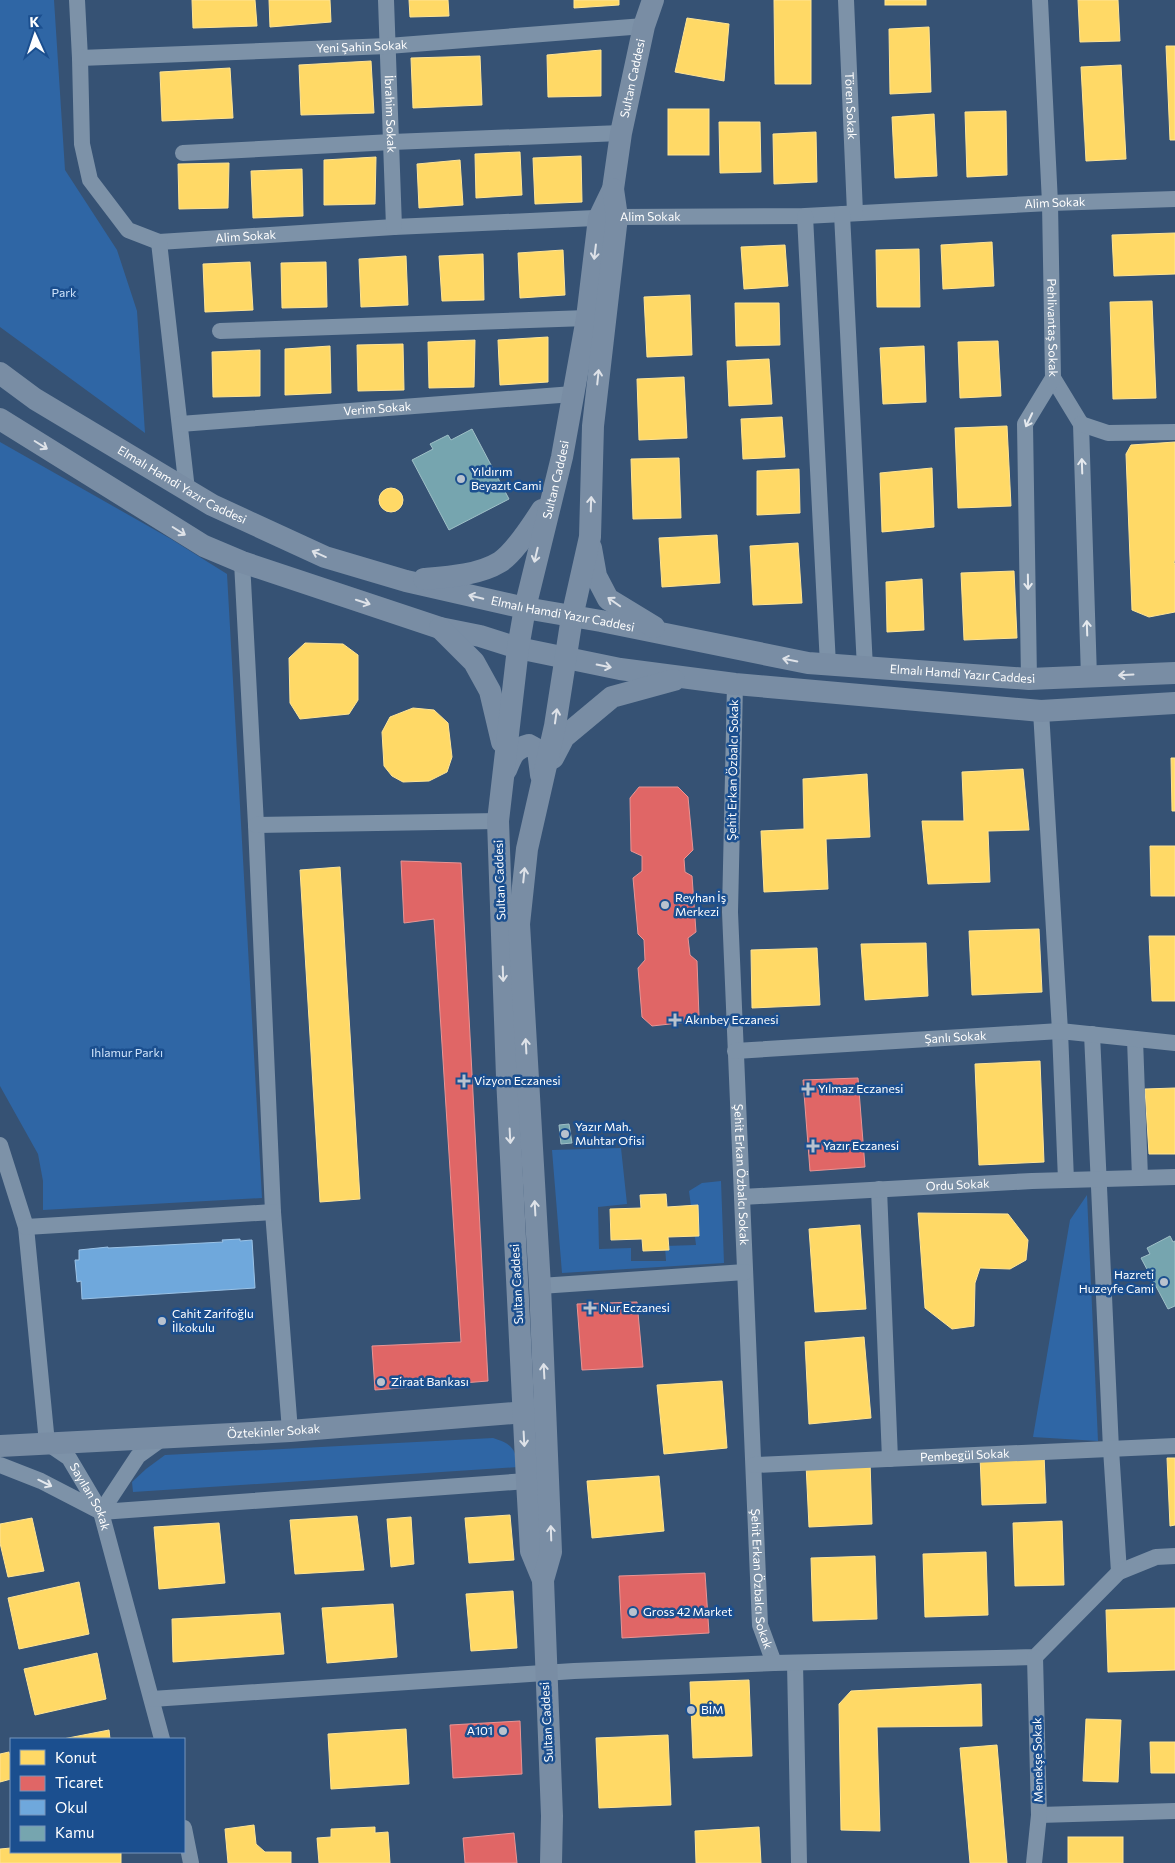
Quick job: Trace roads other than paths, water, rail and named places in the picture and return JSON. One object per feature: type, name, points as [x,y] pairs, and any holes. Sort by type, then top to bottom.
[{"type":"street","points":[[77,0],[80,58]]},
{"type":"street","name":"İbrahim Sokak","points":[[386,0],[394,227]]},
{"type":"street","name":"Sultan Caddesi","points":[[543,1580],[531,1551],[526,1481],[508,1096],[498,821],[524,608],[562,457],[587,318],[608,218],[621,133],[644,26],[653,0]]},
{"type":"street","name":"Tören Sokak","points":[[846,0],[848,214],[865,668]]},
{"type":"street","name":"Pehlivantaş Sokak","points":[[1040,0],[1050,203],[1053,378],[1080,424],[1089,677]]},
{"type":"street","name":"Yeni Şahin Sokak","points":[[80,58],[388,46],[644,26]]},
{"type":"street","name":"Alim Sokak","points":[[80,58],[82,144],[90,180],[128,230],[159,242],[394,227],[608,218],[805,216],[1050,203],[1175,199]]},
{"type":"street","points":[[183,153],[621,133]]},
{"type":"street","points":[[805,216],[828,665]]},
{"type":"street","name":"Sultan Caddesi","points":[[551,1863],[552,1816],[545,1674],[543,1580],[551,1552],[540,1286],[519,924],[527,849],[555,726],[572,617],[590,537],[593,426],[608,218]]},
{"type":"street","points":[[159,242],[187,490]]},
{"type":"street","points":[[220,330],[587,318]]},
{"type":"street","name":"Elmalı Hamdi Yazır Caddesi","points":[[0,373],[35,399],[212,505],[325,557],[406,581],[524,608],[601,621],[808,663],[1029,679],[1175,673]]},
{"type":"street","points":[[1029,679],[1026,424],[1053,378]]},
{"type":"street","name":"Verim Sokak","points":[[180,424],[573,394]]},
{"type":"street","points":[[0,419],[204,546],[242,562],[440,628],[480,636],[518,648],[620,669],[735,684],[1041,711],[1175,703]]},
{"type":"street","points":[[1080,424],[1108,433],[1175,432]]},
{"type":"street","points":[[406,581],[444,578],[480,570],[501,561],[524,536],[551,497]]},
{"type":"street","points":[[590,537],[596,576],[608,599],[670,636]]},
{"type":"street","points":[[242,562],[273,1212],[290,1431]]},
{"type":"street","points":[[440,628],[474,662],[490,691],[506,753]]},
{"type":"street","points":[[543,779],[564,737],[612,697],[686,677]]},
{"type":"street","name":"Şehit Erkan Özbalcı Sokak","points":[[735,684],[730,912],[735,1051],[760,1625],[774,1663]]},
{"type":"street","points":[[1041,711],[1060,1031],[1066,1180]]},
{"type":"street","points":[[503,780],[512,755],[519,748],[529,745],[538,750],[543,779]]},
{"type":"street","points":[[256,825],[498,821]]},
{"type":"street","name":"Şanlı Sokak","points":[[735,1051],[1060,1031],[1175,1043]]},
{"type":"street","points":[[1092,1034],[1097,1179],[1119,1572]]},
{"type":"street","points":[[1135,1039],[1140,1178]]},
{"type":"street","points":[[0,1145],[3,1161],[26,1227],[47,1443]]},
{"type":"street","name":"Ordu Sokak","points":[[742,1197],[1066,1180],[1175,1178]]},
{"type":"street","points":[[878,1190],[890,1459]]},
{"type":"street","points":[[26,1227],[273,1212]]},
{"type":"street","points":[[540,1286],[745,1272]]},
{"type":"street","name":"Öztekinler Sokak","points":[[0,1446],[290,1431],[546,1411]]},
{"type":"street","points":[[101,1512],[138,1456],[164,1438]]},
{"type":"street","name":"Sayılan Sokak","points":[[47,1443],[69,1458],[101,1512],[162,1738]]},
{"type":"street","name":"Pembegül Sokak","points":[[754,1465],[1175,1446]]},
{"type":"street","points":[[0,1465],[41,1481],[101,1512],[526,1481]]},
{"type":"street","points":[[152,1699],[574,1671],[774,1663],[1035,1657],[1119,1572],[1156,1557],[1175,1556]]},
{"type":"street","name":"Menekşe Sokak","points":[[1034,1863],[1040,1815],[1035,1657]]},
{"type":"street","points":[[795,1663],[799,1863]]},
{"type":"street","points":[[1040,1815],[1175,1811]]},
{"type":"street","points":[[185,1832],[191,1855],[191,1863]]},
{"type":"place","name":"Yıldırım Beyazıt Cami","points":[[461,479]]},
{"type":"place","name":"Reyhan İş Merkezi","points":[[665,905]]},
{"type":"place","name":"Akınbey Eczanesi","points":[[675,1020]]},
{"type":"place","name":"Vizyon Eczanesi","points":[[464,1081]]},
{"type":"place","name":"Yılmaz Eczanesi","points":[[808,1089]]},
{"type":"place","name":"Yazır Mah. Muhtar Ofisi","points":[[565,1134]]},
{"type":"place","name":"Yazır Eczanesi","points":[[813,1146]]},
{"type":"place","name":"Hazreti Huzeyfe Cami","points":[[1164,1282]]},
{"type":"place","name":"Nur Eczanesi","points":[[590,1308]]},
{"type":"place","name":"Cahit Zarifoğlu İlkokulu","points":[[162,1321]]},
{"type":"place","name":"Ziraat Bankası","points":[[381,1382]]},
{"type":"place","name":"Gross 42 Market","points":[[633,1612]]},
{"type":"place","name":"BİM","points":[[691,1710]]},
{"type":"place","name":"A101","points":[[503,1731]]},
{"type":"park label","name":"Park","points":[[64,293]]},
{"type":"park label","name":"Ihlamur Parkı","points":[[127,1053]]}]
